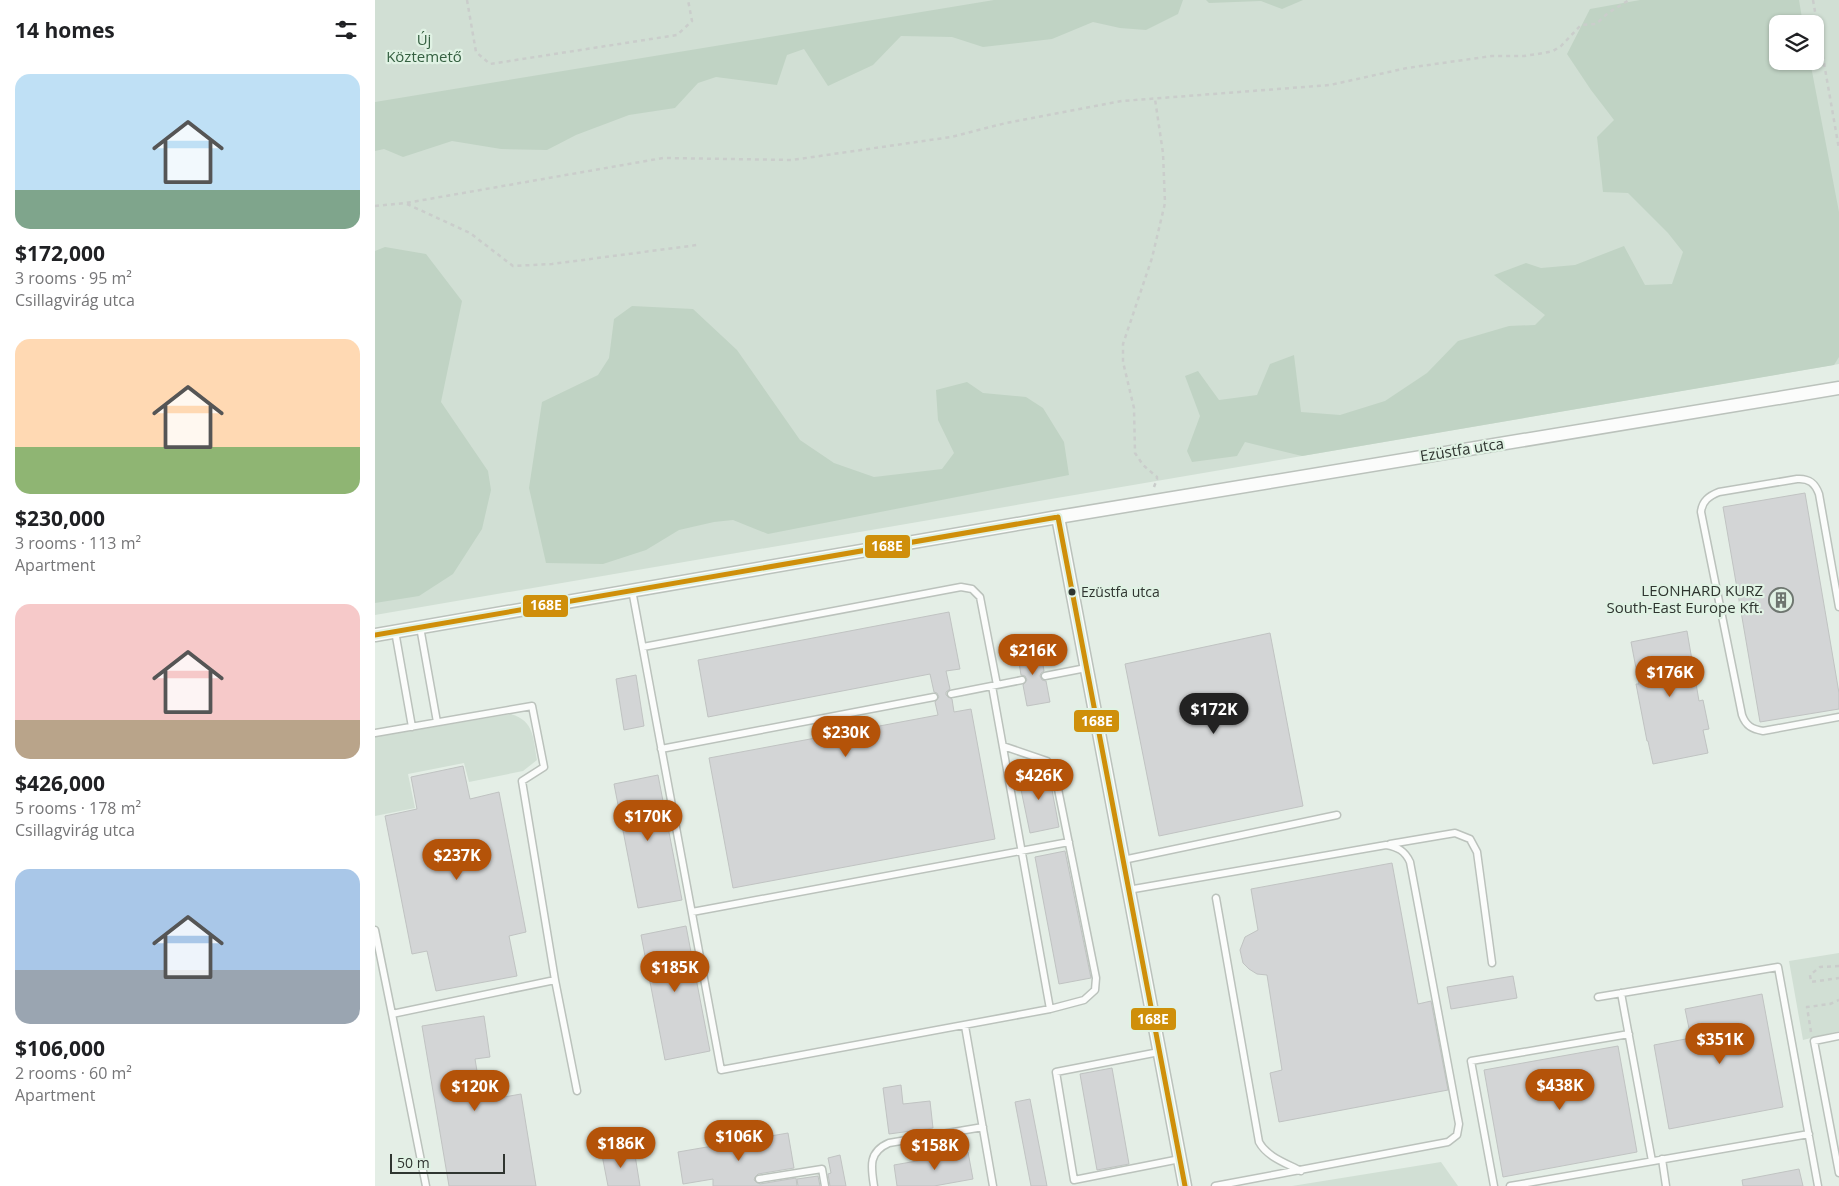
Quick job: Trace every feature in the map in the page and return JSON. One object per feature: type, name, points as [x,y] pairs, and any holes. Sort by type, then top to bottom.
[{"type":"street","name":"Ezüstfa utca","points":[[375,635],[1058,517],[1839,388]]},
{"type":"street","points":[[1058,517],[1185,1186]]},
{"type":"lane","points":[[1839,607],[1837,583],[1819,494],[1810,480],[1804,478],[1719,492],[1713,494],[1704,502],[1701,512],[1742,715],[1745,722],[1752,728],[1763,731],[1839,717]]},
{"type":"lane","points":[[643,647],[961,587],[971,589],[980,597],[1003,746],[1050,1009]]},
{"type":"lane","points":[[632,590],[721,1070],[1050,1009],[1084,1000],[1095,990],[1097,978],[1054,769],[1047,761],[1003,746]]},
{"type":"lane","points":[[420,627],[437,722]]},
{"type":"lane","points":[[395,631],[412,727]]},
{"type":"lane","points":[[1045,676],[1086,668]]},
{"type":"lane","points":[[951,694],[1022,680]]},
{"type":"lane","points":[[661,749],[934,697]]},
{"type":"lane","points":[[375,733],[532,706],[544,767],[522,782],[555,980],[577,1091]]},
{"type":"lane","points":[[1123,860],[1337,815]]},
{"type":"lane","points":[[1128,890],[1455,833],[1470,839],[1477,852],[1492,963]]},
{"type":"lane","points":[[692,912],[1069,842]]},
{"type":"lane","points":[[1215,1186],[1448,1142],[1453,1140],[1459,1130],[1410,862],[1403,851],[1386,845]]},
{"type":"lane","points":[[1216,898],[1259,1142],[1262,1148],[1271,1155],[1301,1171]]},
{"type":"lane","points":[[375,930],[426,1186]]},
{"type":"lane","points":[[1598,998],[1777,967],[1819,1186]]},
{"type":"lane","points":[[392,1014],[555,980]]},
{"type":"lane","points":[[1621,993],[1652,1161]]},
{"type":"lane","points":[[965,1026],[993,1186]]},
{"type":"lane","points":[[1494,1186],[1471,1061],[1629,1034]]},
{"type":"lane","points":[[1839,1036],[1814,1041],[1839,1173]]},
{"type":"lane","points":[[1159,1052],[1055,1072],[1074,1180],[1179,1160]]},
{"type":"lane","points":[[874,1186],[871,1164],[875,1152],[883,1145],[983,1127]]},
{"type":"lane","points":[[1510,1186],[1809,1134]]},
{"type":"lane","points":[[1662,1160],[1666,1186]]},
{"type":"lane","points":[[759,1179],[822,1169],[825,1186]]},
{"type":"path","points":[[467,0],[476,52],[490,64],[677,35],[692,21],[688,0]]},
{"type":"path","points":[[375,206],[406,203],[663,158],[792,160],[951,137],[1006,123],[1122,101],[1330,85],[1407,68],[1492,56],[1524,56],[1553,51],[1561,46],[1581,26],[1596,24],[1608,13],[1629,0]]},
{"type":"path","points":[[1813,0],[1839,149]]},
{"type":"path","points":[[1145,503],[1157,479],[1135,453],[1134,408],[1123,362],[1123,344],[1152,258],[1165,203],[1163,153],[1155,99]]},
{"type":"path","points":[[406,203],[470,233],[513,266],[552,264],[697,245]]},
{"type":"path","points":[[1839,966],[1820,967],[1809,975],[1811,982],[1839,978]]},
{"type":"path","points":[[1814,1041],[1807,1007],[1830,1004],[1839,1000]]},
{"type":"green space","name":"Új Köztemető","points":[[375,0],[1839,0],[1839,364],[375,615]]},
{"type":"green space","points":[[994,0],[1183,0],[1178,14],[1146,30],[1120,28],[1093,22],[1052,39],[983,47],[952,37],[901,36],[873,65],[828,86],[804,49],[787,55],[777,85],[716,77],[698,83],[675,108],[629,115],[576,135],[547,150],[501,149],[452,141],[403,157],[384,149],[375,151],[375,102]]},
{"type":"green space","points":[[1206,0],[1303,0],[1282,9],[1261,1],[1209,3]]},
{"type":"green space","points":[[1640,0],[1799,0],[1802,15],[1769,15],[1769,70],[1812,70],[1839,212],[1839,357],[1834,365],[1302,456],[1245,442],[1237,456],[1192,462],[1187,451],[1200,416],[1185,376],[1198,371],[1219,400],[1257,395],[1270,364],[1294,355],[1301,412],[1340,415],[1385,401],[1427,373],[1458,341],[1509,326],[1535,325],[1545,315],[1494,275],[1526,263],[1541,268],[1575,265],[1624,246],[1645,285],[1672,284],[1683,252],[1668,233],[1628,193],[1603,192],[1597,137],[1614,120],[1567,54],[1590,9]]},
{"type":"green space","points":[[385,247],[426,254],[462,301],[441,402],[488,471],[491,490],[482,529],[453,574],[419,596],[375,603],[375,251]]},
{"type":"green space","points":[[632,306],[693,309],[737,350],[800,440],[834,463],[874,477],[942,469],[954,453],[938,420],[936,390],[967,382],[983,393],[1026,397],[1043,408],[1064,442],[1069,475],[768,534],[733,520],[714,522],[679,530],[646,550],[603,564],[546,563],[529,488],[542,402],[598,375],[609,358],[614,319]]},
{"type":"green space","points":[[511,714],[525,721],[529,726],[533,739],[537,760],[523,771],[469,782],[464,763],[408,774],[415,808],[375,816],[375,737]]},
{"type":"green space","points":[[1839,953],[1839,1031],[1803,1040],[1789,961]]},
{"type":"green space","points":[[1441,1162],[1458,1186],[1292,1186]]},
{"type":"building","name":"LEONHARD KURZ South-East Europe Kft.","points":[[1805,493],[1839,693],[1839,709],[1760,722],[1723,507]]},
{"type":"building","points":[[949,612],[960,669],[946,671],[950,689],[946,692],[946,695],[952,699],[954,712],[971,709],[995,839],[733,888],[709,758],[938,715],[935,702],[939,697],[934,692],[930,674],[708,717],[698,660]]},
{"type":"building","points":[[1687,631],[1699,701],[1703,700],[1709,729],[1703,730],[1708,753],[1653,764],[1636,684],[1639,684],[1631,642]]},
{"type":"building","points":[[1270,633],[1303,806],[1159,836],[1125,664]]},
{"type":"building","points":[[1040,646],[1044,671],[1040,676],[1042,680],[1046,681],[1050,702],[1027,706],[1023,685],[1027,680],[1025,676],[1021,675],[1017,650]]},
{"type":"building","points":[[636,675],[644,726],[624,730],[616,679]]},
{"type":"building","points":[[463,766],[470,799],[499,792],[526,932],[509,936],[517,976],[436,991],[427,951],[412,954],[385,816],[417,809],[411,777]]},
{"type":"building","points":[[1048,769],[1059,827],[1030,833],[1018,775]]},
{"type":"building","points":[[658,775],[682,900],[638,908],[614,784]]},
{"type":"building","points":[[1065,851],[1091,978],[1059,984],[1035,857]]},
{"type":"building","points":[[1392,863],[1418,1004],[1431,1001],[1448,1090],[1279,1122],[1270,1073],[1282,1070],[1267,975],[1257,974],[1249,969],[1243,963],[1240,950],[1245,937],[1258,930],[1251,889]]},
{"type":"building","points":[[686,926],[710,1051],[665,1060],[641,935]]},
{"type":"building","points":[[1513,976],[1517,998],[1451,1009],[1447,987]]},
{"type":"building","points":[[1762,994],[1783,1107],[1669,1129],[1654,1045],[1691,1038],[1685,1009]]},
{"type":"building","points":[[484,1016],[490,1057],[475,1059],[482,1101],[521,1094],[536,1186],[449,1186],[422,1026]]},
{"type":"building","points":[[1618,1046],[1637,1152],[1503,1177],[1484,1070]]},
{"type":"building","points":[[1112,1068],[1129,1164],[1097,1170],[1080,1074]]},
{"type":"building","points":[[901,1085],[903,1104],[930,1101],[933,1128],[889,1134],[883,1088]]},
{"type":"building","points":[[1030,1099],[1047,1186],[1031,1186],[1015,1102]]},
{"type":"building","points":[[788,1133],[794,1168],[758,1174],[754,1180],[760,1184],[796,1178],[797,1186],[713,1186],[713,1179],[683,1184],[678,1152]]},
{"type":"building","points":[[634,1149],[640,1186],[608,1186],[602,1155]]},
{"type":"building","points":[[968,1152],[973,1179],[934,1186],[897,1186],[894,1165]]},
{"type":"building","points":[[840,1155],[846,1186],[830,1186],[828,1174],[831,1173],[828,1158]]},
{"type":"building","points":[[1799,1169],[1803,1186],[1743,1186],[1742,1180]]},
{"type":"building","points":[[818,1176],[820,1186],[798,1186],[797,1179]]},
{"type":"transit line","name":"168E","points":[[1058,517],[1185,1186]]},
{"type":"transit line","name":"168E","points":[[375,635],[1058,517]]},
{"type":"place","name":"Ezüstfa utca","points":[[1072,592]]},
{"type":"place","name":"LEONHARD KURZ South-East Europe Kft.","points":[[1781,600]]}]
